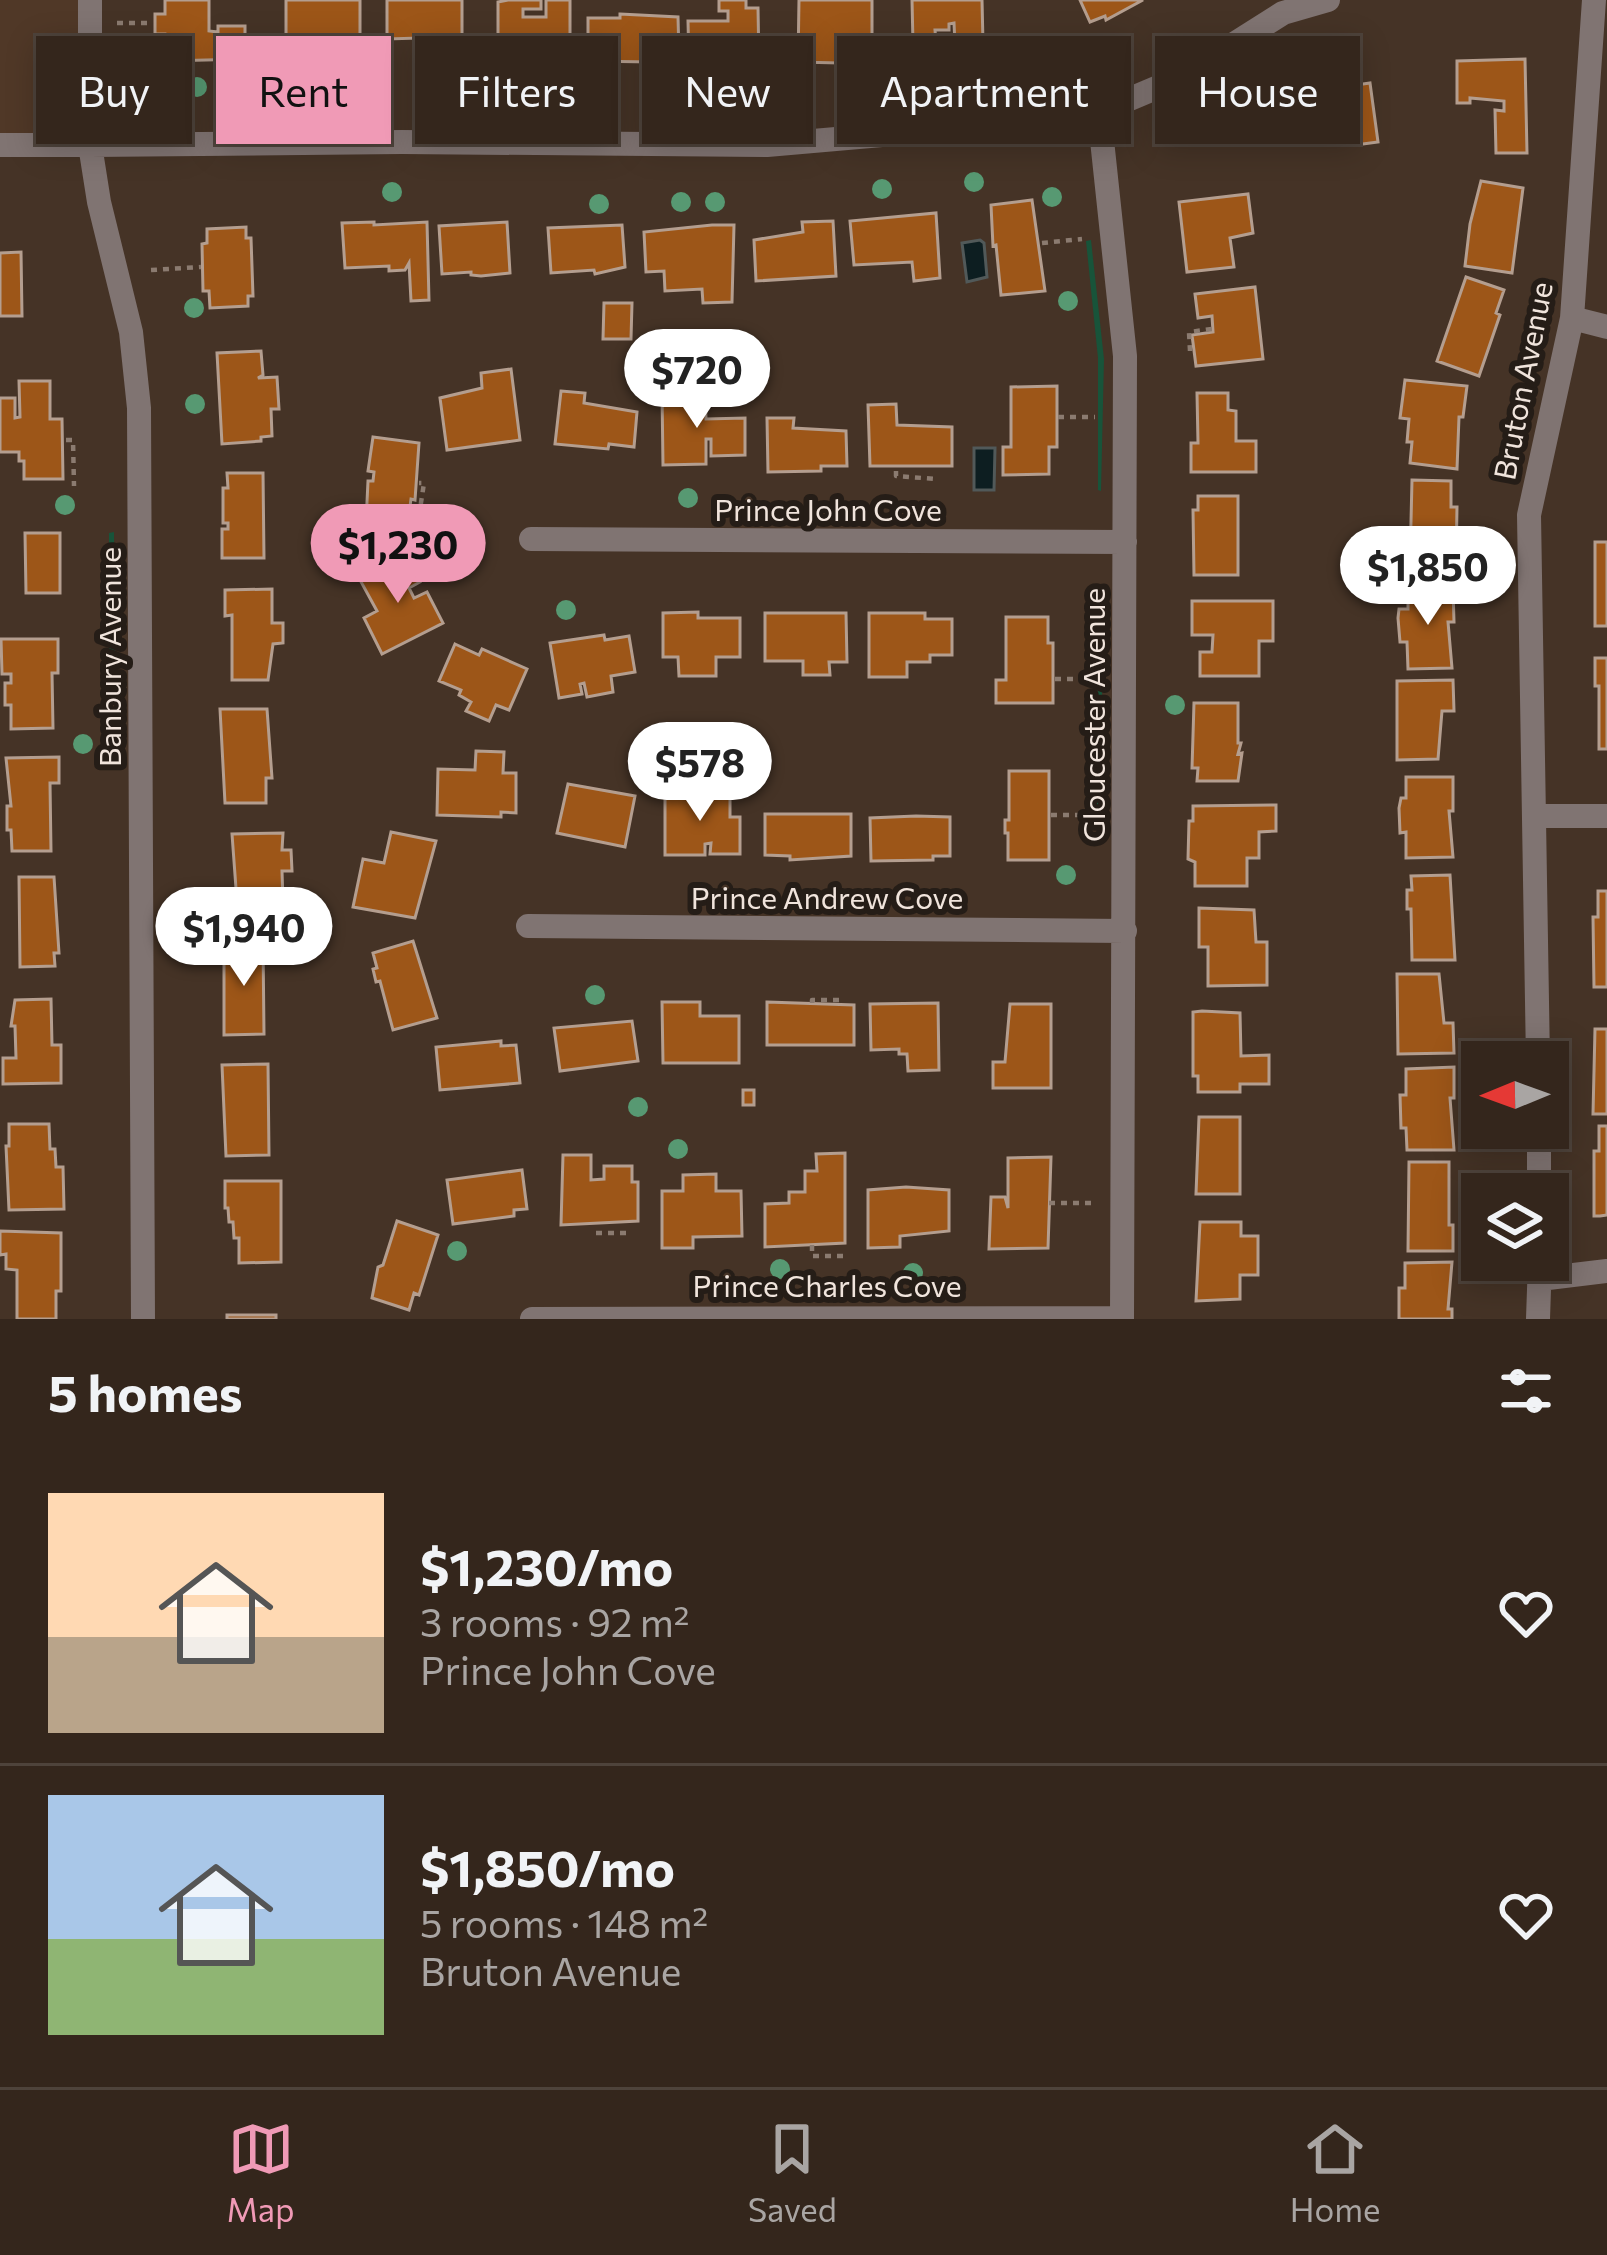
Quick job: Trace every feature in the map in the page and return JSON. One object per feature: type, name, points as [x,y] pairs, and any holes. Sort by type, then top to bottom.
[{"type":"street","name":"Banbury Avenue","points":[[90,0],[90,145],[128,317],[139,408],[143,1319]]},
{"type":"street","points":[[1131,98],[1182,76],[1280,7],[1328,0]]},
{"type":"street","name":"Bruton Avenue","points":[[1538,1041],[1529,515],[1572,318],[1594,0]]},
{"type":"street","points":[[0,145],[797,144],[837,140]]},
{"type":"street","name":"Gloucester Avenue","points":[[1103,144],[1125,356],[1122,1318]]},
{"type":"street","points":[[1572,318],[1607,327]]},
{"type":"street","name":"Prince John Cove","points":[[531,539],[1125,542]]},
{"type":"street","points":[[1537,815],[1607,816]]},
{"type":"street","name":"Prince Andrew Cove","points":[[529,926],[1125,931]]},
{"type":"street","points":[[1569,1270],[1607,1270]]},
{"type":"street","points":[[1538,1319],[1540,1281]]},
{"type":"street","name":"Prince Charles Cove","points":[[532,1319],[1122,1318]]},
{"type":"path","points":[[116,22],[153,23]]},
{"type":"path","points":[[1042,243],[1082,239]]},
{"type":"path","points":[[151,270],[201,267]]},
{"type":"path","points":[[1190,351],[1189,332],[1213,328]]},
{"type":"path","points":[[1058,418],[1095,417]]},
{"type":"path","points":[[66,440],[73,440],[74,486]]},
{"type":"path","points":[[896,470],[896,476],[936,479]]},
{"type":"path","points":[[419,483],[424,483],[419,516]]},
{"type":"path","points":[[1055,679],[1094,679]]},
{"type":"path","points":[[1051,815],[1094,815]]},
{"type":"path","points":[[812,1003],[843,1000]]},
{"type":"path","points":[[1049,1203],[1094,1203]]},
{"type":"path","points":[[596,1233],[629,1233]]},
{"type":"path","points":[[812,1245],[812,1256],[844,1256]]},
{"type":"shaded area","points":[[0,0],[90,0],[90,36],[36,36],[36,144],[90,145],[0,145]]},
{"type":"shaded area","points":[[980,240],[987,277],[967,282],[962,243]]},
{"type":"shaded area","points":[[974,448],[995,448],[994,490],[974,490]]},
{"type":"green space","points":[[1091,240],[1104,359],[1101,491],[1098,358],[1086,241]]},
{"type":"green space","points":[[114,532],[115,702],[109,702],[109,533]]},
{"type":"green space","points":[[1098,681],[1102,683],[1103,812],[1097,812]]},
{"type":"building","points":[[165,0],[209,0],[209,31],[218,32],[218,26],[245,26],[245,36],[216,36],[216,60],[192,60],[192,36],[155,34],[155,14],[165,14]]},
{"type":"building","points":[[286,0],[360,0],[360,36],[286,36]]},
{"type":"building","points":[[387,0],[462,0],[462,36],[387,36]]},
{"type":"building","points":[[541,0],[541,9],[523,9],[523,17],[546,17],[546,0],[570,0],[570,36],[498,36],[498,2]]},
{"type":"building","points":[[719,0],[746,0],[746,8],[758,8],[759,36],[688,36],[688,21],[728,21],[728,11],[719,11]]},
{"type":"building","points":[[799,0],[872,0],[872,35],[837,36],[837,63],[813,62],[813,36],[798,36]]},
{"type":"building","points":[[912,0],[982,0],[983,36],[955,36],[954,23],[949,30],[935,30],[936,36],[913,36]]},
{"type":"building","points":[[1080,0],[1143,0],[1106,20],[1105,16],[1090,22]]},
{"type":"building","points":[[620,14],[678,17],[679,36],[642,36],[642,62],[618,61],[618,36],[588,36],[588,18],[620,18]]},
{"type":"building","points":[[1525,59],[1527,153],[1496,153],[1495,110],[1504,111],[1504,101],[1470,98],[1470,103],[1457,103],[1457,61]]},
{"type":"building","points":[[1370,83],[1378,142],[1355,145],[1360,144],[1360,84]]},
{"type":"building","points":[[1481,181],[1523,188],[1512,273],[1465,266]]},
{"type":"building","points":[[1248,194],[1253,233],[1230,238],[1234,267],[1187,272],[1179,202]]},
{"type":"building","points":[[1032,200],[1045,291],[1001,295],[991,205]]},
{"type":"building","points":[[936,213],[940,278],[914,281],[912,262],[854,265],[850,221]]},
{"type":"building","points":[[833,221],[836,276],[756,281],[754,240],[803,232],[802,222]]},
{"type":"building","points":[[427,222],[429,300],[411,301],[409,263],[405,270],[345,268],[342,223]]},
{"type":"building","points":[[507,222],[510,273],[442,274],[439,226]]},
{"type":"building","points":[[622,225],[625,267],[595,274],[594,270],[551,273],[548,228]]},
{"type":"building","points":[[734,225],[732,302],[703,303],[702,289],[665,291],[664,271],[646,272],[644,232]]},
{"type":"building","points":[[246,227],[246,238],[251,238],[253,296],[248,296],[248,306],[210,308],[209,291],[203,291],[202,244],[207,243],[207,229]]},
{"type":"building","points":[[21,252],[22,316],[0,316],[0,253]]},
{"type":"building","points":[[1466,277],[1504,290],[1479,376],[1437,361]]},
{"type":"building","points":[[1255,287],[1263,359],[1196,366],[1192,335],[1213,332],[1212,316],[1198,318],[1195,294]]},
{"type":"building","points":[[604,303],[632,303],[631,339],[603,339]]},
{"type":"building","points":[[261,351],[263,375],[258,378],[277,377],[279,409],[271,409],[272,436],[222,444],[217,353]]},
{"type":"building","points":[[511,369],[520,440],[447,450],[440,398],[482,388],[481,373]]},
{"type":"building","points":[[1405,380],[1467,386],[1463,417],[1459,417],[1457,469],[1410,463],[1409,419],[1400,418]]},
{"type":"building","points":[[19,381],[50,381],[50,419],[62,419],[63,479],[24,479],[19,452],[0,452],[0,398],[15,398],[15,418],[20,417]]},
{"type":"building","points":[[1057,386],[1057,447],[1049,447],[1049,474],[1003,475],[1003,447],[1011,447],[1011,387]]},
{"type":"building","points":[[561,391],[585,393],[584,403],[637,412],[634,447],[555,444]]},
{"type":"building","points":[[662,392],[705,392],[706,419],[745,418],[745,455],[711,456],[711,439],[706,439],[706,464],[663,465]]},
{"type":"building","points":[[1197,393],[1228,393],[1228,410],[1236,411],[1236,441],[1256,441],[1256,472],[1191,472],[1191,443],[1198,443]]},
{"type":"building","points":[[896,404],[897,425],[952,427],[952,466],[870,466],[868,405]]},
{"type":"building","points":[[767,418],[794,418],[793,428],[846,431],[847,466],[768,472]]},
{"type":"building","points":[[373,437],[419,443],[415,500],[411,499],[407,529],[366,523],[368,481],[373,481],[374,472],[368,471]]},
{"type":"building","points":[[227,473],[263,473],[264,558],[222,558],[222,529],[228,529],[228,523],[223,523]]},
{"type":"building","points":[[1412,480],[1451,481],[1451,507],[1457,507],[1456,564],[1410,563]]},
{"type":"building","points":[[1198,496],[1238,496],[1238,575],[1194,575],[1193,510],[1198,510]]},
{"type":"building","points":[[25,533],[60,533],[60,593],[26,593]]},
{"type":"building","points":[[1595,542],[1607,542],[1607,626],[1595,626]]},
{"type":"building","points":[[407,556],[420,582],[409,588],[414,598],[427,592],[443,623],[382,654],[364,618],[377,611],[360,580]]},
{"type":"building","points":[[272,589],[272,623],[283,623],[283,643],[273,644],[268,680],[232,680],[232,615],[225,616],[225,590]]},
{"type":"building","points":[[1453,589],[1454,622],[1448,622],[1452,668],[1408,669],[1407,642],[1400,642],[1398,618],[1399,609],[1408,609],[1408,590]]},
{"type":"building","points":[[1192,601],[1273,601],[1273,641],[1259,641],[1259,676],[1200,676],[1200,652],[1212,652],[1213,635],[1192,635]]},
{"type":"building","points":[[698,612],[698,618],[740,618],[740,657],[716,657],[716,676],[679,676],[678,657],[663,657],[663,613]]},
{"type":"building","points":[[765,613],[846,613],[847,662],[829,662],[830,675],[803,675],[803,661],[765,661]]},
{"type":"building","points":[[869,613],[925,613],[925,619],[952,619],[952,655],[907,662],[907,677],[869,677]]},
{"type":"building","points":[[1006,617],[1048,617],[1053,703],[996,703],[996,680],[1006,680]]},
{"type":"building","points":[[604,635],[605,640],[629,636],[635,672],[611,676],[613,692],[587,697],[584,683],[580,684],[582,694],[559,698],[550,643]]},
{"type":"building","points":[[1,639],[58,639],[58,673],[52,673],[53,728],[11,729],[5,683],[11,683],[11,674],[2,674]]},
{"type":"building","points":[[455,644],[479,655],[482,649],[527,669],[509,710],[496,705],[489,721],[466,711],[471,702],[459,695],[461,690],[439,681]]},
{"type":"building","points":[[1595,658],[1607,658],[1607,749],[1599,749]]},
{"type":"building","points":[[1453,680],[1454,711],[1442,711],[1438,759],[1397,760],[1397,681]]},
{"type":"building","points":[[1194,703],[1238,703],[1238,754],[1242,753],[1238,781],[1197,781],[1198,768],[1192,768]]},
{"type":"building","points":[[220,709],[267,709],[272,778],[266,778],[266,803],[225,803]]},
{"type":"building","points":[[476,751],[504,752],[503,773],[516,773],[516,813],[501,812],[501,817],[437,815],[438,769],[475,770]]},
{"type":"building","points":[[59,757],[59,783],[50,783],[51,851],[12,851],[11,830],[7,830],[7,806],[11,806],[6,758]]},
{"type":"building","points":[[1009,771],[1049,771],[1049,860],[1008,860]]},
{"type":"building","points":[[1406,777],[1453,777],[1453,811],[1449,811],[1453,857],[1406,858],[1406,832],[1400,833],[1399,808],[1401,798],[1406,798]]},
{"type":"building","points":[[568,784],[635,796],[625,847],[557,833]]},
{"type":"building","points":[[665,790],[730,795],[730,817],[740,817],[740,854],[710,854],[711,843],[705,844],[705,855],[665,855]]},
{"type":"building","points":[[1276,805],[1276,831],[1259,832],[1259,858],[1247,858],[1247,886],[1195,886],[1195,862],[1188,859],[1193,806]]},
{"type":"building","points":[[765,814],[851,814],[851,856],[790,860],[790,856],[765,855]]},
{"type":"building","points":[[950,817],[950,856],[871,861],[870,818]]},
{"type":"building","points":[[391,832],[436,841],[415,918],[353,907],[363,859],[384,863]]},
{"type":"building","points":[[283,833],[282,850],[291,850],[292,871],[282,871],[283,902],[237,902],[232,834]]},
{"type":"building","points":[[1450,875],[1455,960],[1412,960],[1411,909],[1407,909],[1411,876]]},
{"type":"building","points":[[19,877],[54,877],[59,953],[54,953],[55,966],[20,967]]},
{"type":"building","points":[[1598,891],[1607,891],[1607,987],[1594,987],[1593,917],[1598,917]]},
{"type":"building","points":[[1199,908],[1254,910],[1256,942],[1267,942],[1267,985],[1208,986],[1208,947],[1199,947]]},
{"type":"building","points":[[413,941],[437,1018],[393,1030],[380,981],[376,982],[373,953]]},
{"type":"building","points":[[263,943],[264,1034],[224,1035],[224,944]]},
{"type":"building","points":[[1397,974],[1439,974],[1444,1023],[1453,1023],[1454,1053],[1398,1054]]},
{"type":"building","points":[[51,999],[52,1045],[61,1045],[61,1083],[3,1084],[3,1058],[16,1058],[15,1026],[11,1026],[15,1000]]},
{"type":"building","points":[[662,1002],[700,1002],[700,1016],[739,1016],[739,1063],[663,1063]]},
{"type":"building","points":[[767,1002],[854,1005],[854,1045],[767,1045]]},
{"type":"building","points":[[938,1003],[939,1070],[908,1071],[907,1054],[899,1054],[899,1049],[871,1050],[870,1004]]},
{"type":"building","points":[[1010,1004],[1051,1004],[1051,1088],[993,1088],[993,1062],[1005,1062]]},
{"type":"building","points":[[1193,1012],[1240,1013],[1241,1056],[1269,1055],[1269,1084],[1240,1084],[1240,1092],[1198,1092],[1198,1076],[1193,1076]]},
{"type":"building","points":[[632,1021],[638,1061],[560,1071],[554,1028]]},
{"type":"building","points":[[1595,1029],[1607,1029],[1607,1114],[1593,1114]]},
{"type":"building","points":[[501,1041],[501,1046],[516,1045],[520,1083],[440,1090],[436,1047]]},
{"type":"building","points":[[268,1064],[269,1155],[226,1156],[222,1065]]},
{"type":"building","points":[[1454,1067],[1454,1098],[1450,1098],[1454,1150],[1407,1150],[1400,1095],[1406,1095],[1406,1069]]},
{"type":"building","points":[[743,1090],[754,1090],[754,1105],[743,1105]]},
{"type":"building","points":[[1199,1117],[1240,1117],[1240,1194],[1196,1194]]},
{"type":"building","points":[[9,1124],[49,1124],[50,1149],[55,1149],[56,1167],[63,1167],[64,1209],[9,1210]]},
{"type":"building","points":[[1599,1126],[1607,1126],[1607,1215],[1594,1216],[1594,1151],[1599,1151]]},
{"type":"building","points":[[845,1153],[845,1243],[765,1247],[765,1204],[789,1203],[789,1192],[805,1192],[805,1171],[817,1171],[816,1154]]},
{"type":"building","points":[[563,1155],[591,1155],[591,1180],[604,1179],[604,1166],[632,1166],[632,1182],[638,1182],[638,1221],[561,1225]]},
{"type":"building","points":[[1051,1157],[1048,1248],[989,1249],[991,1197],[1005,1197],[1008,1208],[1008,1158]]},
{"type":"building","points":[[1409,1162],[1449,1162],[1453,1251],[1408,1251]]},
{"type":"building","points":[[522,1170],[527,1209],[514,1210],[514,1216],[453,1224],[447,1180]]},
{"type":"building","points":[[716,1174],[716,1191],[741,1191],[742,1236],[693,1237],[693,1248],[662,1248],[662,1191],[683,1191],[683,1175]]},
{"type":"building","points":[[225,1181],[281,1181],[281,1262],[239,1263],[239,1238],[234,1238],[233,1222],[225,1208]]},
{"type":"building","points":[[868,1190],[949,1190],[949,1231],[900,1236],[900,1247],[868,1248]]},
{"type":"building","points":[[397,1221],[438,1235],[419,1295],[414,1293],[409,1310],[372,1298],[378,1267],[383,1265]]},
{"type":"building","points":[[1200,1222],[1241,1222],[1241,1236],[1258,1236],[1258,1275],[1240,1275],[1240,1299],[1196,1301]]},
{"type":"building","points":[[0,1231],[61,1233],[56,1319],[17,1319],[17,1270],[6,1269],[6,1254],[0,1255]]},
{"type":"building","points":[[1452,1262],[1448,1309],[1452,1309],[1452,1319],[1399,1319],[1405,1263]]},
{"type":"building","points":[[227,1315],[276,1315],[276,1319],[227,1319]]}]
